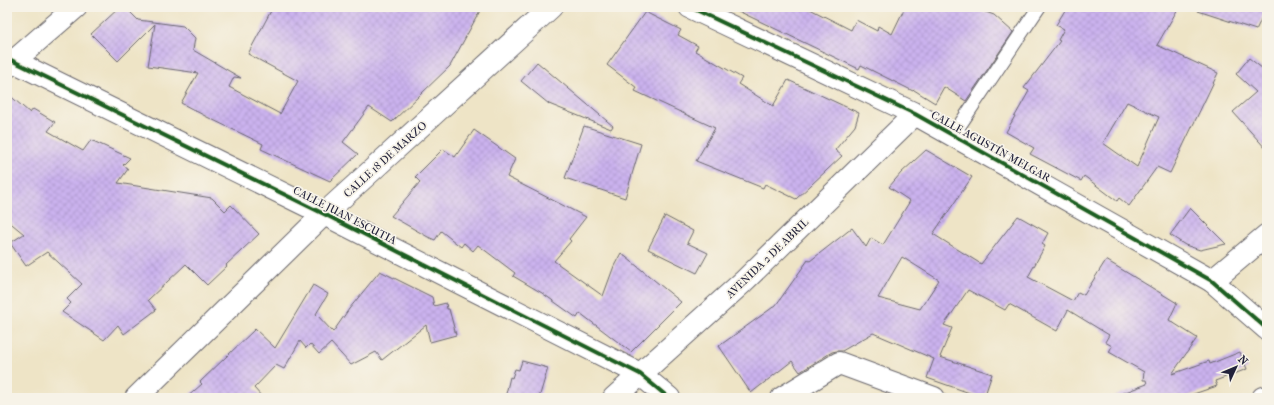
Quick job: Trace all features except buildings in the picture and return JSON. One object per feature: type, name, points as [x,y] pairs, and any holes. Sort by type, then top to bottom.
[{"type":"street","points":[[9,62],[76,7]]},
{"type":"street","name":"CALLE 18 DE MARZO","points":[[136,398],[324,214],[551,7]]},
{"type":"street","name":"CALLE AGUSTÍN MELGAR","points":[[690,7],[915,114],[953,135],[1212,281],[1267,329]]},
{"type":"street","name":"CALLE JUAN ESCUTIA","points":[[9,62],[324,214],[640,374],[669,398]]},
{"type":"street","name":"AVENIDA 2 DE ABRIL","points":[[614,398],[743,282],[915,114]]},
{"type":"street","points":[[1212,281],[1267,235]]},
{"type":"street","points":[[782,398],[839,363],[934,398]]},
{"type":"street","points":[[1263,398],[1267,397]]},
{"type":"lane","points":[[953,135],[1039,7]]},
{"type":"cycle path","points":[[690,7],[915,114],[1212,281],[1267,329]]},
{"type":"cycle path","points":[[7,58],[324,214],[640,374],[669,398]]}]
